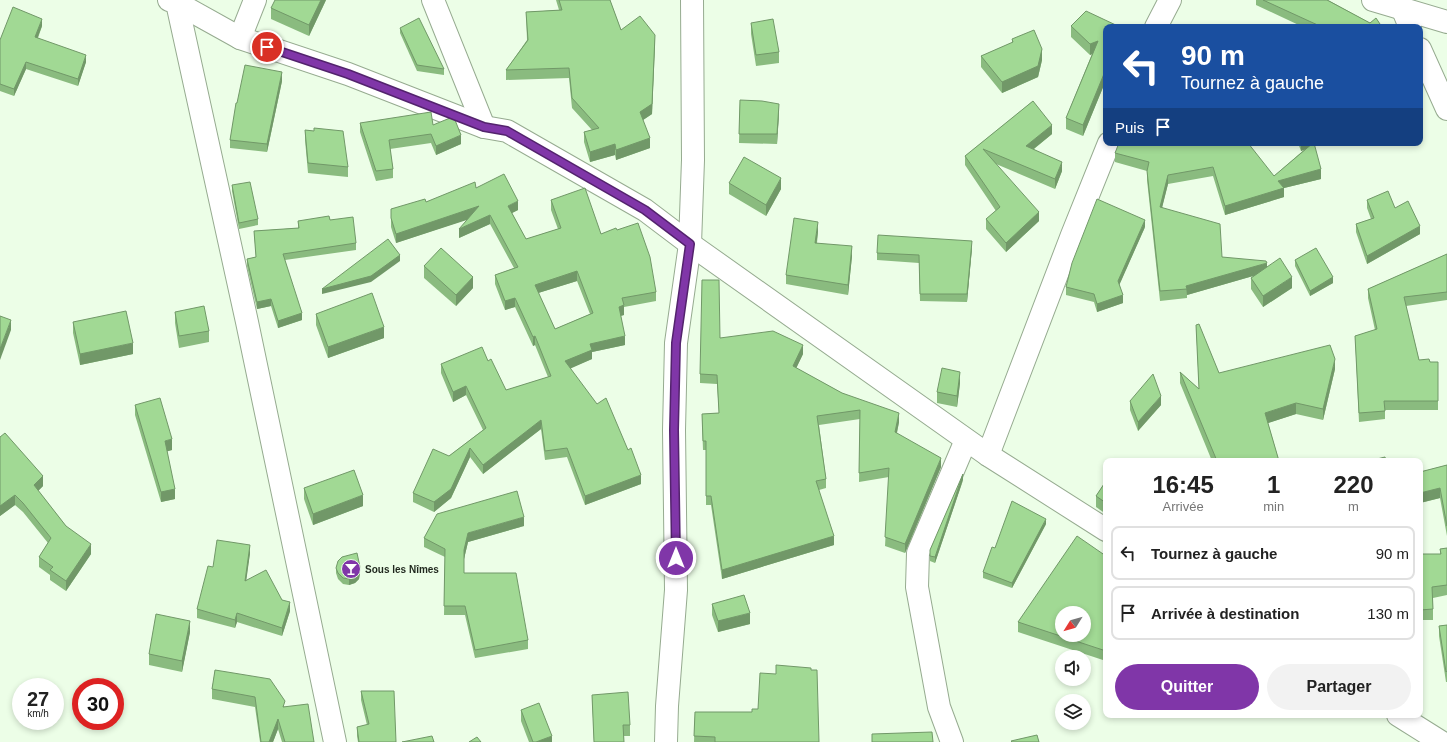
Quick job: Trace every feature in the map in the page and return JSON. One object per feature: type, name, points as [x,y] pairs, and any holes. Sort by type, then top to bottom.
[{"type":"street","points":[[240,38],[255,0]]},
{"type":"street","points":[[433,0],[484,127]]},
{"type":"street","points":[[666,742],[667,706],[676,590],[674,430],[676,343],[690,244],[693,160],[692,0]]},
{"type":"street","points":[[1158,24],[1170,0]]},
{"type":"street","points":[[1373,0],[1406,18],[1447,22]]},
{"type":"street","points":[[173,1],[240,38],[348,74],[484,127],[507,131],[645,210],[690,244],[966,440],[1103,528]]},
{"type":"street","points":[[173,1],[249,330],[335,742]]},
{"type":"street","points":[[1423,55],[1447,109]]},
{"type":"street","points":[[988,455],[1072,235],[1108,146]]},
{"type":"street","points":[[952,742],[939,707],[917,587],[917,563],[918,553],[966,440]]},
{"type":"street","points":[[1403,718],[1441,742]]},
{"type":"building","points":[[275,0],[321,0],[309,25],[271,8]]},
{"type":"building","points":[[559,0],[610,0],[621,30],[640,16],[655,35],[652,104],[640,112],[650,138],[616,150],[615,144],[590,152],[584,132],[599,128],[572,98],[569,68],[506,70],[528,40],[526,12],[562,10]]},
{"type":"building","points":[[1263,0],[1327,0],[1370,23],[1376,18],[1380,24],[1315,24]]},
{"type":"building","points":[[13,7],[42,19],[35,37],[86,55],[78,79],[26,62],[14,89],[0,84],[0,40]]},
{"type":"building","points":[[1086,11],[1114,24],[1103,24],[1103,76],[1083,125],[1066,118],[1098,41],[1090,44],[1071,26]]},
{"type":"building","points":[[419,18],[444,69],[417,65],[400,28]]},
{"type":"building","points":[[773,19],[779,52],[756,55],[751,23]]},
{"type":"building","points":[[1034,30],[1042,49],[1038,66],[1002,82],[981,56],[1013,42],[1012,39]]},
{"type":"building","points":[[245,65],[282,72],[267,144],[230,140],[236,103]]},
{"type":"building","points":[[740,100],[762,101],[779,104],[777,134],[739,134]]},
{"type":"building","points":[[1033,101],[1052,125],[1026,146],[1062,162],[1055,179],[983,149],[1039,212],[1006,243],[986,219],[1000,207],[965,156]]},
{"type":"building","points":[[431,112],[433,125],[450,118],[455,120],[461,135],[436,146],[431,134],[389,140],[393,169],[376,171],[360,123]]},
{"type":"building","points":[[314,128],[343,131],[348,167],[308,163],[305,130],[314,131]]},
{"type":"building","points":[[1118,146],[1250,146],[1274,176],[1309,146],[1315,146],[1321,169],[1278,181],[1284,188],[1225,206],[1213,167],[1168,175],[1160,207],[1220,224],[1222,257],[1266,261],[1267,263],[1186,286],[1187,289],[1160,291],[1147,171],[1149,162],[1115,153]]},
{"type":"building","points":[[744,157],[781,178],[766,205],[729,183]]},
{"type":"building","points":[[504,174],[518,201],[508,206],[526,239],[561,228],[551,200],[585,188],[601,234],[616,228],[617,230],[638,223],[650,257],[656,292],[622,298],[624,305],[619,307],[625,336],[590,344],[592,350],[565,361],[597,404],[606,398],[628,450],[631,448],[641,475],[585,496],[567,448],[545,451],[541,420],[483,465],[470,448],[451,489],[434,502],[413,493],[433,449],[449,456],[486,428],[466,386],[453,392],[441,364],[482,347],[488,361],[491,359],[506,390],[551,376],[535,336],[533,337],[515,298],[505,301],[495,275],[518,267],[490,215],[459,229],[479,206],[396,234],[391,218],[391,209],[425,199],[426,202],[475,182],[476,188]],"holes":[[[577,271],[593,313],[555,329],[535,285]]]},
{"type":"building","points":[[250,182],[258,219],[239,223],[232,185]]},
{"type":"building","points":[[1388,191],[1395,208],[1408,201],[1420,226],[1367,256],[1356,224],[1374,218],[1367,200]]},
{"type":"building","points":[[1097,199],[1145,220],[1118,281],[1123,295],[1097,304],[1094,294],[1066,287],[1072,263]]},
{"type":"building","points":[[329,216],[330,220],[353,217],[356,243],[283,254],[302,313],[278,321],[271,299],[257,302],[247,259],[256,257],[254,231],[299,228],[298,221]]},
{"type":"building","points":[[794,218],[818,222],[815,243],[852,246],[848,285],[786,275]]},
{"type":"building","points":[[878,235],[972,241],[967,294],[920,294],[919,255],[877,253]]},
{"type":"building","points":[[388,239],[400,255],[371,276],[322,289]]},
{"type":"building","points":[[441,248],[473,277],[456,295],[424,266]]},
{"type":"building","points":[[1316,248],[1333,277],[1310,291],[1295,260]]},
{"type":"building","points":[[1447,254],[1447,292],[1404,297],[1419,360],[1429,359],[1430,362],[1438,362],[1438,401],[1384,401],[1385,411],[1359,413],[1355,336],[1377,329],[1368,289]]},
{"type":"building","points":[[1280,258],[1292,277],[1263,296],[1251,278]]},
{"type":"building","points":[[702,280],[719,280],[720,338],[773,331],[803,345],[793,366],[842,393],[899,413],[895,432],[941,458],[905,544],[885,537],[889,468],[859,473],[860,410],[817,416],[826,479],[816,481],[834,536],[722,570],[711,496],[706,496],[706,441],[703,441],[702,414],[719,413],[717,375],[700,374]]},
{"type":"building","points":[[372,293],[384,327],[328,347],[316,314]]},
{"type":"building","points":[[204,306],[209,331],[179,336],[175,312]]},
{"type":"building","points":[[126,311],[133,343],[80,354],[73,322]]},
{"type":"building","points":[[0,316],[11,320],[0,349]]},
{"type":"building","points":[[1199,324],[1219,373],[1330,345],[1335,359],[1323,409],[1296,403],[1265,413],[1278,458],[1216,458],[1180,372],[1199,389],[1196,325]]},
{"type":"building","points":[[942,368],[960,372],[957,396],[937,392]]},
{"type":"building","points":[[1153,374],[1161,396],[1138,422],[1130,401]]},
{"type":"building","points":[[160,398],[172,439],[165,441],[175,489],[161,492],[135,405]]},
{"type":"building","points":[[5,433],[43,476],[34,485],[66,526],[91,544],[66,581],[50,570],[53,567],[39,557],[51,538],[23,503],[15,495],[0,506],[0,437]]},
{"type":"building","points":[[1447,465],[1447,526],[1440,488],[1423,492],[1423,471]]},
{"type":"building","points":[[354,470],[363,495],[313,514],[304,488]]},
{"type":"building","points":[[963,474],[935,557],[930,556],[930,550]]},
{"type":"building","points":[[1103,486],[1103,501],[1096,496]]},
{"type":"building","points":[[517,491],[524,517],[468,533],[464,550],[464,573],[516,573],[528,640],[475,650],[465,606],[444,606],[445,549],[424,538],[437,514]]},
{"type":"building","points":[[1012,501],[1046,519],[1012,583],[983,572],[992,547],[995,548]]},
{"type":"building","points":[[1077,536],[1103,554],[1103,650],[1079,642],[1091,642],[1091,606],[1055,606],[1055,634],[1018,622]]},
{"type":"building","points":[[217,540],[250,545],[245,581],[266,570],[282,600],[290,602],[282,628],[237,613],[235,620],[197,609],[208,566],[213,567]]},
{"type":"building","points":[[1447,548],[1447,585],[1432,587],[1433,609],[1423,610],[1423,554],[1441,554],[1440,549]]},
{"type":"building","points":[[357,553],[360,567],[359,573],[355,578],[343,578],[338,573],[336,568],[338,561],[342,557]]},
{"type":"building","points":[[744,595],[750,613],[718,621],[712,604]]},
{"type":"building","points":[[156,614],[190,621],[182,661],[149,654]]},
{"type":"building","points":[[1447,625],[1447,671],[1446,672],[1439,626]]},
{"type":"building","points":[[776,665],[811,668],[811,670],[817,670],[819,742],[715,742],[715,737],[694,736],[695,712],[752,712],[752,709],[758,709],[760,673],[776,674]]},
{"type":"building","points":[[215,670],[270,679],[285,701],[283,707],[308,704],[314,742],[285,742],[278,719],[269,742],[261,742],[255,697],[212,689]]},
{"type":"building","points":[[361,691],[394,691],[396,742],[359,742],[357,727],[369,724]]},
{"type":"building","points":[[628,692],[630,725],[623,725],[624,742],[594,742],[592,695]]},
{"type":"building","points":[[539,703],[552,736],[533,742],[521,710]]},
{"type":"building","points":[[932,732],[933,742],[872,742],[872,734]]},
{"type":"building","points":[[1037,735],[1039,742],[1011,741]]},
{"type":"building","points":[[432,736],[434,742],[402,742]]},
{"type":"building","points":[[477,737],[481,742],[469,742]]},
{"type":"place","name":"Sous les Nîmes","points":[[351,569]]},
{"type":"route","points":[[267,47],[348,74],[484,127],[507,131],[645,210],[690,244],[676,343],[674,430],[677,511],[676,558]]}]
